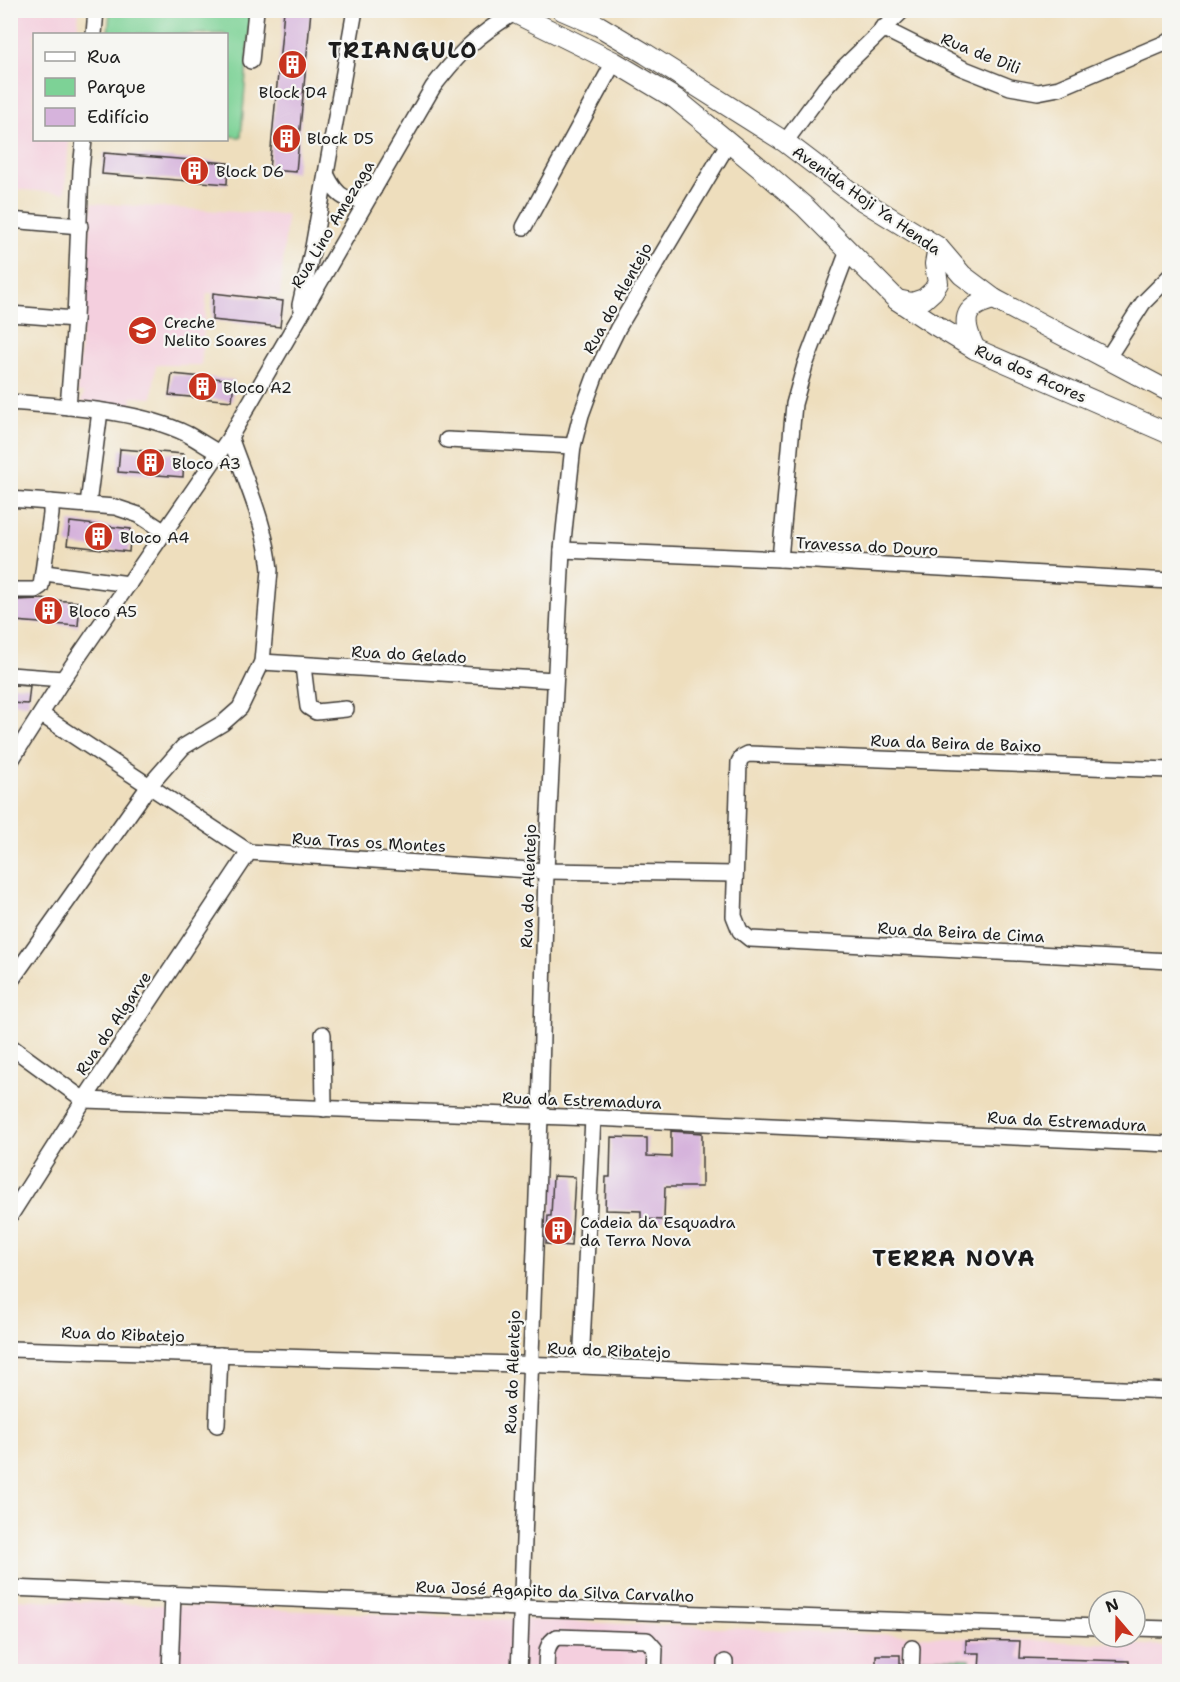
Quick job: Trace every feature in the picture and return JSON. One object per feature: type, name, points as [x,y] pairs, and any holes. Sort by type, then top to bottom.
[{"type":"main road","name":"Avenida Hoji Ya Henda","points":[[562,10],[618,37],[785,142],[861,199],[938,247],[962,275],[994,299],[1170,392]]},
{"type":"main road","points":[[512,12],[614,62],[676,99],[804,207],[897,300],[912,303],[933,291],[938,283],[935,264],[938,247]]},
{"type":"main road","points":[[975,349],[966,331],[967,318],[972,308],[979,302],[994,299]]},
{"type":"main road","name":"Rua dos Acores","points":[[897,300],[975,349],[1170,435]]},
{"type":"street","points":[[94,33],[96,10]]},
{"type":"street","points":[[251,61],[256,10]]},
{"type":"street","name":"Rua Lino Amezaga","points":[[297,319],[355,10]]},
{"type":"street","points":[[785,142],[825,88],[882,28],[903,10]]},
{"type":"street","name":"Rua Lino Amezaga","points":[[10,762],[18,740],[42,715],[63,679],[230,437],[433,87],[464,48],[512,12]]},
{"type":"street","name":"Rua de Dili","points":[[882,28],[962,68],[1010,87],[1038,92],[1059,88],[1170,41]]},
{"type":"street","points":[[524,227],[614,62]]},
{"type":"street","points":[[68,407],[84,141]]},
{"type":"street","name":"Rua do Alentejo","points":[[519,1671],[540,1117],[546,871],[562,550],[573,446],[581,415],[597,371],[618,328],[729,142]]},
{"type":"street","points":[[326,174],[333,188],[342,197],[354,200],[363,197],[375,188]]},
{"type":"street","points":[[10,220],[80,226]]},
{"type":"street","points":[[780,559],[794,404],[808,356],[848,251]]},
{"type":"street","points":[[1107,359],[1143,303],[1170,276]]},
{"type":"street","points":[[10,314],[75,319]]},
{"type":"street","points":[[10,402],[100,411],[137,418],[187,434],[219,453]]},
{"type":"street","points":[[88,504],[100,411]]},
{"type":"street","points":[[10,982],[149,786],[190,741],[233,716],[240,708],[262,662],[270,570],[268,555],[255,506],[230,437]]},
{"type":"street","points":[[447,440],[573,446]]},
{"type":"street","points":[[10,499],[115,507],[139,515],[165,532]]},
{"type":"street","points":[[10,590],[35,590],[43,580],[51,502]]},
{"type":"street","name":"Travessa do Douro","points":[[562,550],[780,559],[1170,581]]},
{"type":"street","points":[[43,580],[129,584]]},
{"type":"street","name":"Rua do Gelado","points":[[262,662],[555,680]]},
{"type":"street","points":[[303,666],[308,707],[316,712],[346,709]]},
{"type":"street","points":[[10,675],[63,679]]},
{"type":"street","name":"Rua Tras os Montes","points":[[42,715],[249,852],[546,871],[735,874]]},
{"type":"street","name":"Rua da Beira de Baixo","points":[[735,874],[739,762],[748,754],[1170,770]]},
{"type":"street","name":"Rua do Algarve","points":[[10,1216],[84,1100],[249,852]]},
{"type":"street","name":"Rua da Beira de Cima","points":[[735,874],[734,916],[740,930],[750,939],[1170,961]]},
{"type":"street","points":[[323,1034],[324,1109]]},
{"type":"street","points":[[10,1046],[84,1100]]},
{"type":"street","name":"Rua da Estremadura","points":[[84,1100],[593,1118],[1170,1144]]},
{"type":"street","points":[[582,1366],[593,1118]]},
{"type":"street","name":"Rua do Ribatejo","points":[[11,1349],[582,1366],[1170,1391]]},
{"type":"street","points":[[217,1425],[220,1355]]},
{"type":"street","name":"Rua José Agapito da Silva Carvalho","points":[[10,1588],[1087,1627]]},
{"type":"street","points":[[170,1671],[173,1593]]},
{"type":"street","points":[[1147,1628],[1170,1629]]},
{"type":"street","points":[[546,1671],[547,1646],[557,1637],[647,1640],[655,1649],[654,1671]]},
{"type":"street","points":[[911,1671],[912,1648]]},
{"type":"shaded area","points":[[10,11],[79,11],[77,33],[33,33],[33,141],[69,141],[65,193],[11,189]]},
{"type":"shaded area","name":"Creche Nelito Soares","points":[[92,203],[287,215],[280,297],[207,293],[201,365],[156,365],[152,398],[132,397],[130,410],[108,410],[111,403],[81,402],[84,393],[77,392]]},
{"type":"shaded area","points":[[11,1599],[1087,1643],[1087,1649],[1147,1649],[1147,1645],[1170,1646],[1169,1672],[11,1672]]},
{"type":"green space","points":[[110,11],[251,11],[241,137],[228,136],[228,33],[108,33]]},
{"type":"green space","points":[[921,1658],[970,1659],[970,1671],[921,1671]]},
{"type":"building","points":[[284,10],[311,10],[296,172],[269,170]]},
{"type":"building","points":[[104,153],[228,163],[227,184],[102,174]]},
{"type":"building","points":[[213,293],[283,301],[280,327],[212,320]]},
{"type":"building","name":"Bloco A2","points":[[172,374],[234,380],[232,401],[169,395]]},
{"type":"building","name":"Bloco A3","points":[[120,449],[184,454],[183,477],[118,472]]},
{"type":"building","name":"Bloco A4","points":[[70,522],[131,529],[129,552],[67,545]]},
{"type":"building","name":"Bloco A5","points":[[17,600],[80,602],[78,626],[15,621]]},
{"type":"building","points":[[10,685],[30,686],[28,704],[10,703]]},
{"type":"building","points":[[671,1131],[702,1133],[702,1187],[665,1187],[664,1220],[641,1219],[641,1211],[605,1210],[606,1177],[610,1177],[611,1137],[647,1138],[647,1156],[671,1157]]},
{"type":"building","points":[[553,1176],[575,1177],[571,1246],[546,1244],[548,1216],[551,1216]]},
{"type":"building","points":[[966,1640],[1020,1641],[1019,1658],[1129,1661],[1129,1671],[979,1671],[980,1653],[966,1653]]},
{"type":"building","points":[[876,1655],[900,1655],[900,1671],[876,1671]]},
{"type":"place","name":"Block D4","points":[[293,64]]},
{"type":"place","name":"Block D5","points":[[286,138]]},
{"type":"place","name":"Block D6","points":[[195,171]]},
{"type":"place","name":"Creche Nelito Soares","points":[[143,331]]},
{"type":"place","name":"Bloco A2","points":[[202,387]]},
{"type":"place","name":"Bloco A3","points":[[151,463]]},
{"type":"place","name":"Bloco A4","points":[[99,537]]},
{"type":"place","name":"Bloco A5","points":[[48,611]]},
{"type":"place","name":"Cadeia da Esquadra da Terra Nova","points":[[559,1231]]},
{"type":"district","name":"TRIANGULO","points":[[403,50]]},
{"type":"district","name":"TERRA NOVA","points":[[954,1258]]}]
